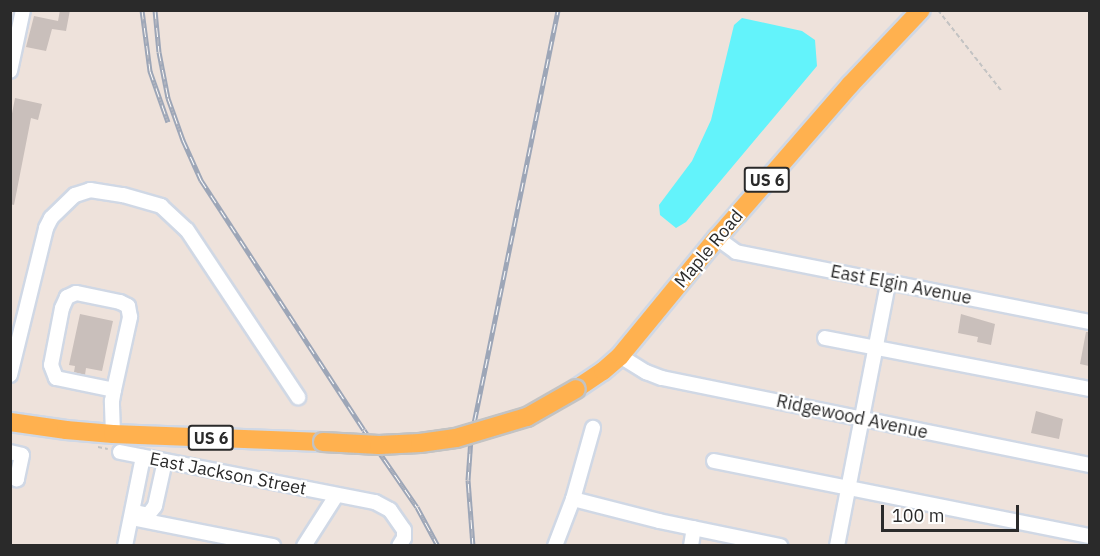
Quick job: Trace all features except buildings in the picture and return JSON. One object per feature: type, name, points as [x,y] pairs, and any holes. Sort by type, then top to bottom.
[{"type":"main road","name":"Maple Road","points":[[620,356],[717,238],[857,77],[921,10]]},
{"type":"main road","name":"US 6","points":[[10,422],[106,433],[409,444],[456,438],[527,417],[576,389],[603,371],[620,356]]},
{"type":"street","points":[[10,70],[23,10]]},
{"type":"street","points":[[10,375],[46,228],[51,218],[75,195],[90,190],[123,195],[161,206],[188,230],[298,397]]},
{"type":"street","name":"East Elgin Avenue","points":[[717,238],[736,252],[1089,322]]},
{"type":"street","points":[[837,546],[888,283]]},
{"type":"street","points":[[106,433],[130,317],[128,306],[120,302],[76,293],[67,297],[62,308],[51,365],[56,378],[114,390]]},
{"type":"street","points":[[825,338],[1089,389]]},
{"type":"street","name":"Ridgewood Avenue","points":[[620,356],[646,372],[662,378],[1089,465]]},
{"type":"street","points":[[555,546],[573,500],[592,428]]},
{"type":"street","points":[[10,452],[22,455],[17,479],[10,477]]},
{"type":"street","name":"East Jackson Street","points":[[120,452],[375,502],[390,510],[404,530],[404,538],[399,546]]},
{"type":"street","points":[[125,546],[143,457]]},
{"type":"street","points":[[132,515],[147,515],[152,512],[165,461]]},
{"type":"street","points":[[714,461],[1089,536]]},
{"type":"street","points":[[304,546],[336,496]]},
{"type":"street","points":[[573,500],[780,546]]},
{"type":"street","points":[[132,515],[273,546]]},
{"type":"street","points":[[691,546],[694,528]]},
{"type":"street","points":[[1061,546],[1064,531]]},
{"type":"path","points":[[938,10],[1001,90]]},
{"type":"water","points":[[742,18],[802,31],[815,40],[817,66],[686,222],[676,228],[660,215],[659,205],[692,161],[711,120],[734,25]]},
{"type":"railway","points":[[142,10],[150,71],[168,122]]},
{"type":"railway","points":[[155,10],[159,52],[168,98],[201,180],[417,507],[438,546]]},
{"type":"railway","points":[[473,546],[468,480],[471,438],[558,10]]}]
